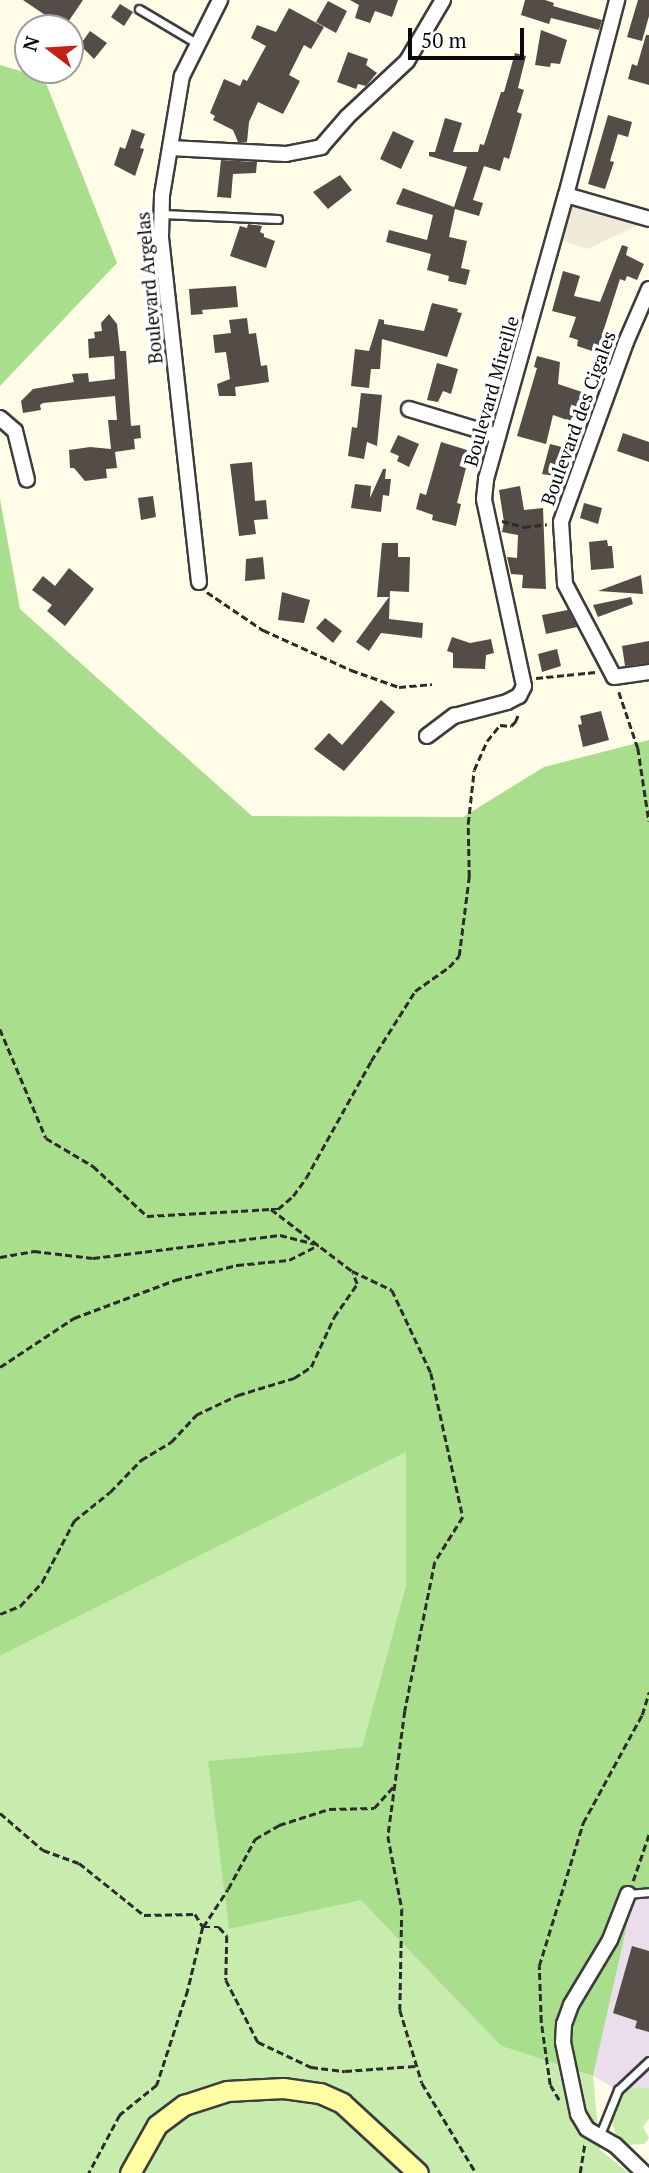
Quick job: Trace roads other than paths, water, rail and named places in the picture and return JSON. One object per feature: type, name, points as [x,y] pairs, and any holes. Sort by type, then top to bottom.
[{"type":"main road","points":[[130,2173],[157,2125],[184,2105],[227,2091],[283,2088],[320,2093],[342,2103],[418,2173]]},
{"type":"street","name":"Boulevard Argelas","points":[[199,582],[178,402],[162,195],[182,76],[196,43],[220,0]]},
{"type":"street","points":[[170,148],[286,153],[321,147],[347,117],[407,61],[443,0]]},
{"type":"street","name":"Boulevard Mireille","points":[[427,736],[454,716],[496,706],[519,696],[524,686],[490,517],[484,499],[486,480],[566,195],[617,0]]},
{"type":"street","points":[[566,195],[649,219]]},
{"type":"street","name":"Boulevard des Cigales","points":[[649,289],[626,342],[561,522],[565,584],[614,677],[649,672]]},
{"type":"street","points":[[409,409],[498,436]]},
{"type":"street","points":[[0,418],[15,431],[27,480]]},
{"type":"street","points":[[628,1894],[610,1940],[571,2005],[564,2024],[563,2042],[579,2115],[593,2133],[615,2146],[644,2173]]},
{"type":"lane","points":[[139,9],[196,43]]},
{"type":"lane","points":[[162,214],[278,219]]},
{"type":"lane","points":[[628,1894],[649,1892]]},
{"type":"lane","points":[[593,2133],[618,2090],[649,2061]]}]
